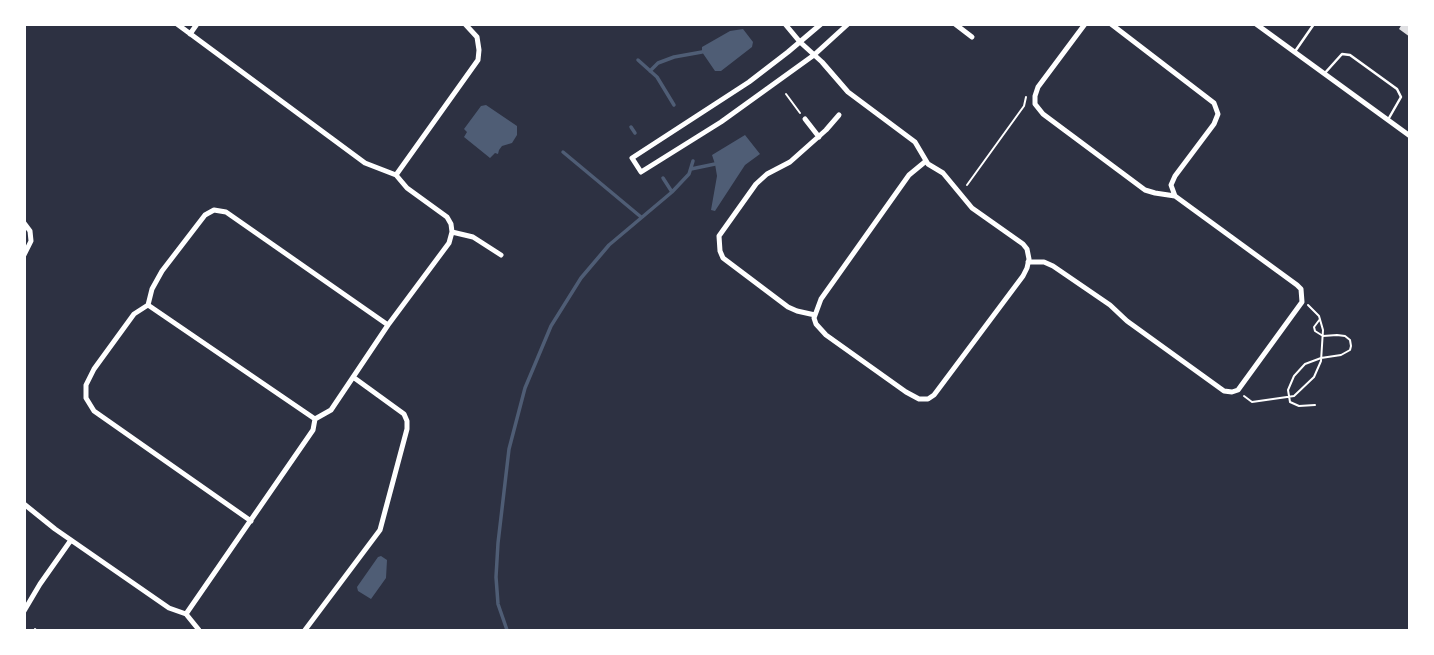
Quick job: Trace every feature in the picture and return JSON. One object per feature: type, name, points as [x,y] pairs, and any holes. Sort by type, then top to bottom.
[{"type":"street","points":[[177,24],[365,163],[396,175],[407,188],[447,217],[451,224],[449,243],[388,325],[331,410],[315,419]]},
{"type":"street","points":[[190,34],[197,24]]},
{"type":"street","points":[[396,175],[478,60],[477,37],[465,24]]},
{"type":"street","points":[[785,24],[848,92],[915,142],[926,161],[943,173],[972,208],[1027,249],[1028,261],[1023,276],[934,396],[919,399],[826,335],[816,324],[815,315],[821,299],[909,175],[926,161]]},
{"type":"street","points":[[821,24],[749,82],[632,158],[641,172],[721,122],[814,55],[848,24]]},
{"type":"street","points":[[1028,261],[1044,262],[1053,266],[1110,305],[1127,321],[1224,391],[1238,390],[1302,302],[1301,289],[1297,285],[1175,196],[1145,190],[1043,114],[1035,104],[1038,87],[1084,24]]},
{"type":"street","points":[[1111,24],[1214,103],[1218,114],[1214,124],[1175,176],[1171,185],[1175,196]]},
{"type":"street","points":[[1256,24],[1409,136]]},
{"type":"street","points":[[956,25],[972,37]]},
{"type":"street","points":[[815,315],[788,307],[723,258],[718,243],[722,230],[756,184],[767,174],[790,162],[839,115]]},
{"type":"street","points":[[805,119],[819,136]]},
{"type":"street","points":[[251,521],[94,411],[86,398],[86,385],[94,369],[134,314],[148,306],[152,289],[162,271],[205,215],[214,210],[226,212],[388,325]]},
{"type":"street","points":[[24,223],[30,231],[31,241],[24,255]]},
{"type":"street","points":[[452,232],[474,237],[501,255]]},
{"type":"street","points":[[148,306],[315,419]]},
{"type":"street","points":[[306,631],[380,530],[407,429],[404,414],[353,377]]},
{"type":"street","points":[[186,614],[313,430],[315,419]]},
{"type":"street","points":[[24,504],[169,608],[186,614],[199,631]]},
{"type":"street","points":[[24,611],[71,540]]},
{"type":"lane","points":[[1294,52],[1314,24]]},
{"type":"lane","points":[[1324,74],[1342,54],[1350,55],[1397,89],[1401,97],[1388,120]]},
{"type":"path","points":[[786,94],[805,119]]},
{"type":"path","points":[[967,185],[1024,106],[1026,95]]},
{"type":"path","points":[[1238,390],[1252,402],[1294,396],[1314,377],[1321,358],[1323,336],[1320,319],[1309,305],[1302,302]]},
{"type":"path","points":[[1315,405],[1299,406],[1290,402],[1289,385],[1305,364],[1341,355],[1350,350],[1351,346],[1350,340],[1345,336],[1323,336],[1315,331],[1314,327],[1320,319]]},
{"type":"water","points":[[743,29],[753,42],[752,47],[721,71],[715,71],[702,52],[702,47],[730,31]]},
{"type":"water","points":[[486,105],[517,126],[517,135],[512,143],[502,146],[498,154],[495,153],[490,158],[464,137],[467,132],[464,129],[481,106]]},
{"type":"water","points":[[745,135],[760,154],[745,165],[715,211],[711,210],[717,176],[712,155]]},
{"type":"water","points":[[381,556],[387,560],[386,578],[371,599],[358,591],[357,587]]},
{"type":"building","points":[[1402,24],[1410,24],[1410,37],[1399,29]]},
{"type":"waterway","points":[[650,71],[658,63],[674,57],[702,52]]},
{"type":"waterway","points":[[638,60],[657,77],[674,105]]},
{"type":"waterway","points":[[631,127],[635,133]]},
{"type":"waterway","points":[[563,152],[641,217]]},
{"type":"waterway","points":[[507,630],[498,604],[498,543],[509,449],[525,388],[551,326],[581,278],[609,245],[672,192],[689,174],[693,161]]},
{"type":"waterway","points":[[691,169],[715,164]]},
{"type":"waterway","points":[[663,178],[672,192]]}]
